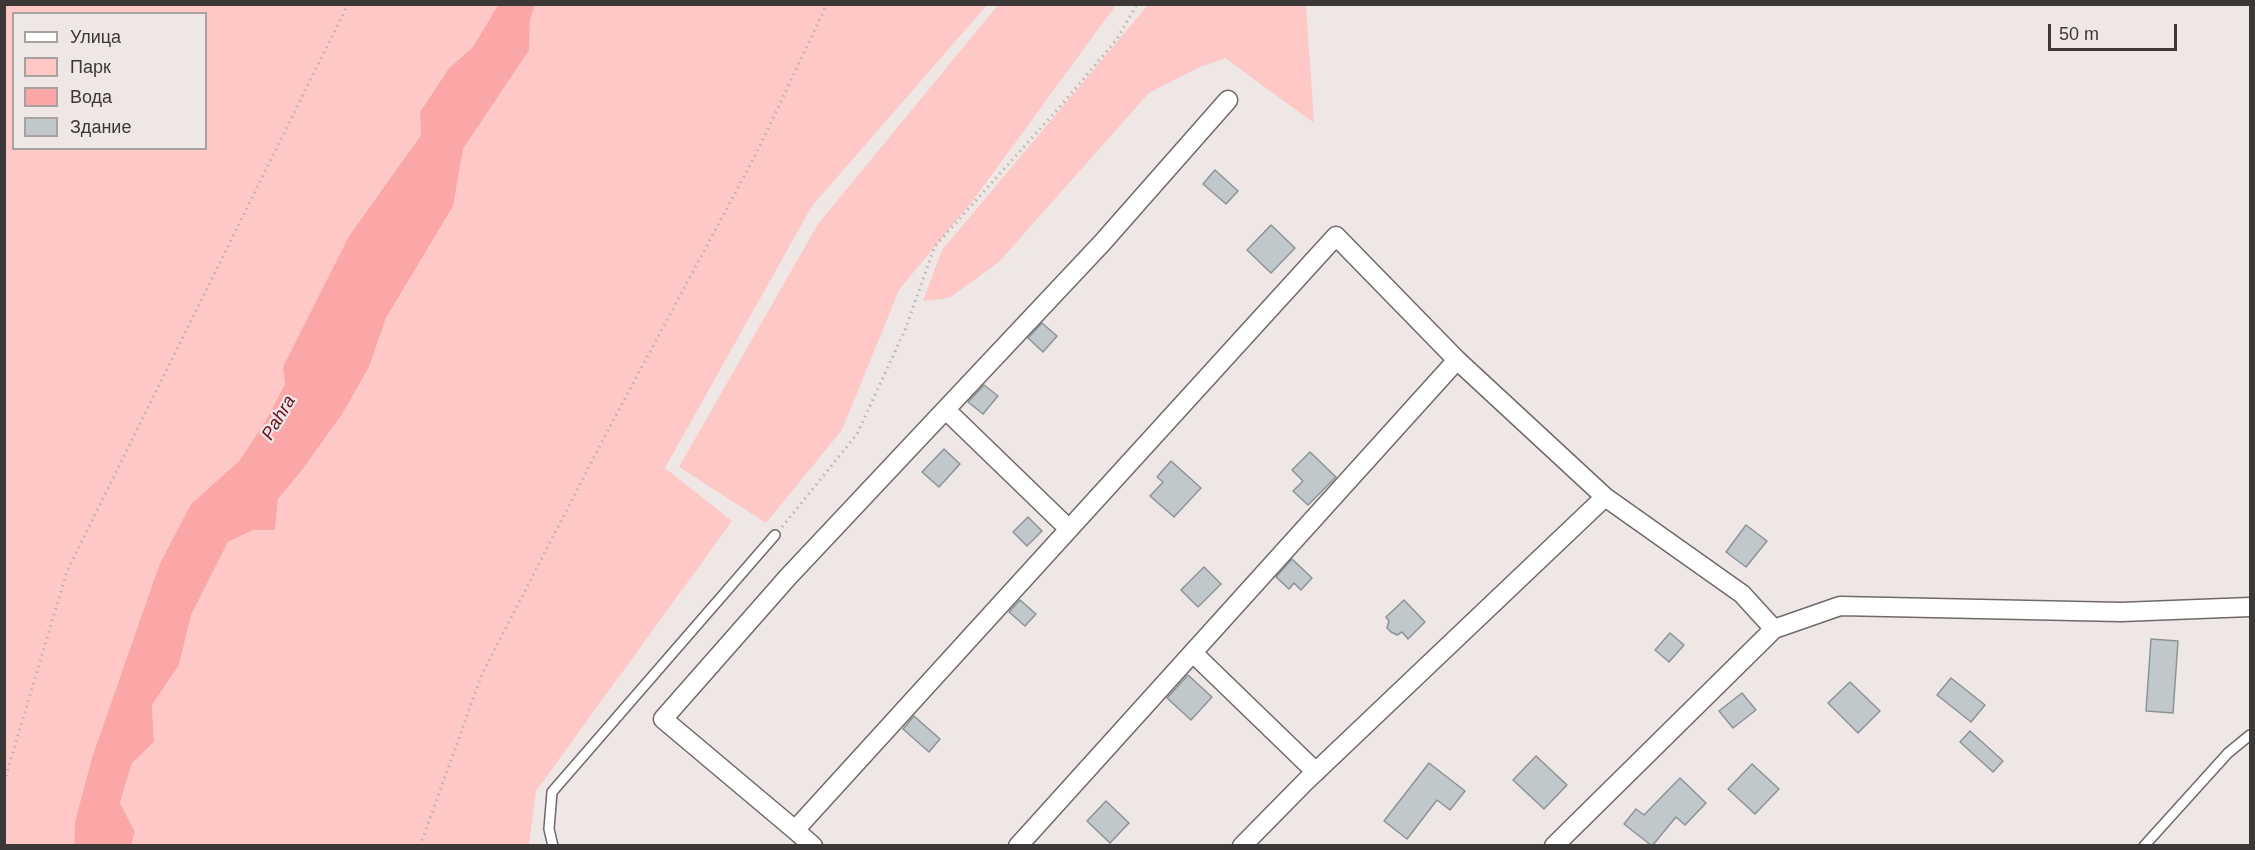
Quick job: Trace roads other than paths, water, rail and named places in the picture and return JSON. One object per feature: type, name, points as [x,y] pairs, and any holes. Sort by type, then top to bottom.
[{"type":"street","points":[[813,846],[663,719],[788,577],[1102,243],[1228,100]]},
{"type":"street","points":[[795,830],[1336,237],[1457,360],[1605,497],[1742,594],[1774,629]]},
{"type":"street","points":[[1018,846],[1457,360]]},
{"type":"street","points":[[946,410],[1069,529]]},
{"type":"street","points":[[1242,846],[1316,772],[1605,497]]},
{"type":"street","points":[[1554,846],[1774,629],[1840,606],[2121,612],[2250,607]]},
{"type":"street","points":[[1193,653],[1316,772]]},
{"type":"lane","points":[[553,846],[549,829],[552,792],[775,535]]},
{"type":"lane","points":[[2144,846],[2228,753],[2250,735]]},
{"type":"water","name":"Pahra","points":[[498,5],[535,5],[530,20],[529,50],[463,149],[453,206],[386,318],[369,367],[342,414],[278,499],[275,530],[253,530],[228,542],[191,615],[179,665],[152,705],[154,742],[132,763],[120,803],[135,832],[131,845],[74,845],[75,822],[92,758],[160,563],[191,504],[239,461],[265,422],[285,384],[283,367],[349,236],[421,135],[420,112],[449,68],[473,47]]}]
